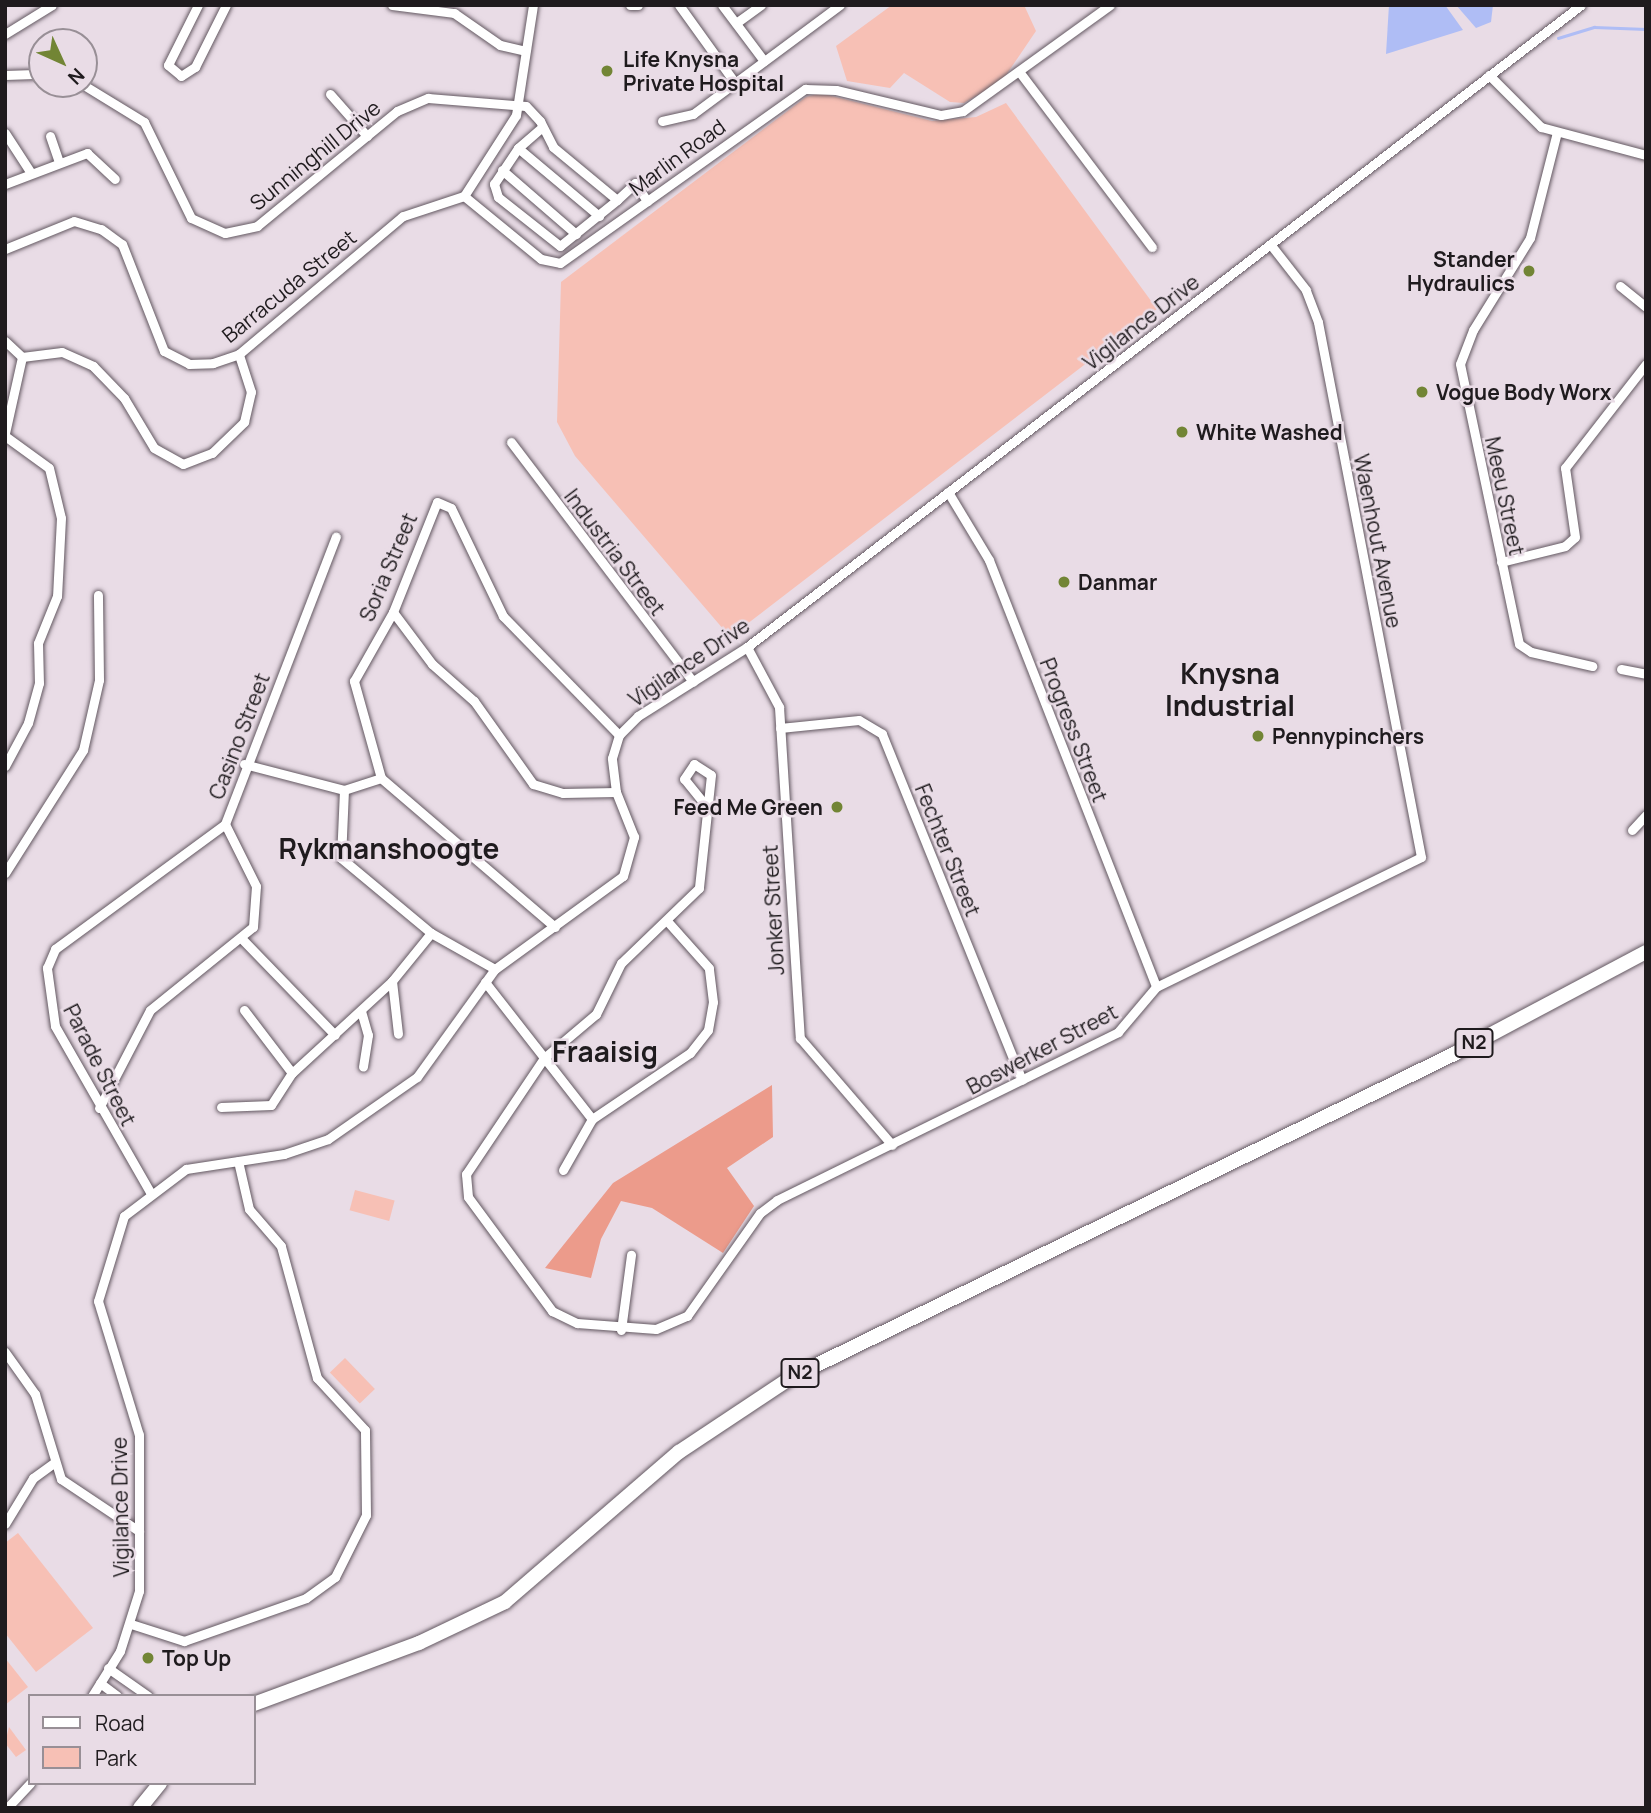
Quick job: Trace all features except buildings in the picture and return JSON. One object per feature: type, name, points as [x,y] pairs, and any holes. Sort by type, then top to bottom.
[{"type":"highway","name":"N2","points":[[256,1703],[419,1643],[505,1602],[679,1452],[792,1377],[1454,1054],[1646,952]]},
{"type":"highway","points":[[139,1808],[158,1785]]},
{"type":"street","points":[[5,34],[52,5]]},
{"type":"street","points":[[198,5],[168,65],[181,76],[195,67],[226,5]]},
{"type":"street","points":[[393,5],[454,13],[500,45],[525,51]]},
{"type":"street","points":[[464,196],[501,144],[519,104],[533,5]]},
{"type":"street","points":[[630,5],[638,5]]},
{"type":"street","points":[[679,5],[735,83]]},
{"type":"street","points":[[722,5],[764,61]]},
{"type":"street","points":[[736,23],[761,5]]},
{"type":"street","points":[[662,121],[686,118],[840,5]]},
{"type":"street","name":"Marlin Road","points":[[464,196],[553,263],[569,260],[805,89],[836,90],[941,115],[963,111],[1021,74],[1110,5]]},
{"type":"street","name":"Vigilance Drive","points":[[93,1694],[131,1624],[139,1531],[139,1435],[98,1301],[116,1229],[150,1192],[186,1168],[308,1147],[365,1116],[431,1062],[495,968],[612,886],[630,863],[631,824],[616,792],[612,758],[620,736],[693,682],[747,647],[1581,5]]},
{"type":"street","points":[[5,75],[28,74]]},
{"type":"street","points":[[1021,74],[1152,247]]},
{"type":"street","points":[[1489,75],[1524,117],[1557,132],[1646,155]]},
{"type":"street","name":"Sunninghill Drive","points":[[98,93],[145,122],[191,218],[225,233],[249,230],[270,218],[367,136],[416,101],[519,104]]},
{"type":"street","points":[[330,94],[367,136]]},
{"type":"street","points":[[519,104],[535,113],[541,128],[558,152],[617,200]]},
{"type":"street","points":[[541,128],[518,148],[494,184],[498,197],[549,242],[560,246],[599,216],[635,183],[647,201]]},
{"type":"street","name":"Meeu Street","points":[[1557,132],[1530,239],[1473,330],[1460,364],[1519,644],[1531,652],[1592,666]]},
{"type":"street","points":[[5,133],[31,173]]},
{"type":"street","points":[[50,136],[60,162]]},
{"type":"street","points":[[518,148],[599,216]]},
{"type":"street","points":[[5,184],[87,153],[115,179]]},
{"type":"street","points":[[502,170],[576,234]]},
{"type":"street","name":"Barracuda Street","points":[[5,248],[68,222],[86,222],[122,244],[164,351],[200,364],[239,354],[403,216],[464,196]]},
{"type":"street","name":"Waenhout Avenue","points":[[1270,244],[1306,290],[1318,322],[1421,857]]},
{"type":"street","points":[[1620,286],[1646,307]]},
{"type":"street","points":[[5,341],[22,357]]},
{"type":"street","points":[[22,357],[62,352],[93,366],[124,398],[153,448],[183,464],[212,453],[244,422],[251,392],[239,354]]},
{"type":"street","points":[[5,766],[28,723],[39,683],[38,643],[57,596],[58,487],[42,459],[5,435],[22,357]]},
{"type":"street","points":[[1501,562],[1565,546],[1575,537],[1565,468],[1646,363]]},
{"type":"street","name":"Industria Street","points":[[510,442],[693,682]]},
{"type":"street","name":"Progress Street","points":[[948,492],[989,560],[1156,987]]},
{"type":"street","name":"Soria Street","points":[[381,778],[354,681],[393,612],[434,505],[451,508],[503,616],[620,736]]},
{"type":"street","name":"Casino Street","points":[[243,940],[253,927],[259,898],[225,824],[243,764],[336,537]]},
{"type":"street","points":[[5,873],[83,750],[99,680],[98,595]]},
{"type":"street","points":[[393,612],[432,664],[474,701],[533,783],[563,793],[616,792]]},
{"type":"street","name":"Jonker Street","points":[[747,647],[773,688],[780,728],[800,1038],[892,1144]]},
{"type":"street","points":[[1621,669],[1646,674]]},
{"type":"street","name":"Fechter Street","points":[[780,728],[859,720],[882,734],[1022,1080]]},
{"type":"street","points":[[243,764],[344,790],[381,778],[555,927]]},
{"type":"street","points":[[544,1058],[591,1021],[621,963],[668,922],[699,888],[711,775],[694,764],[684,779],[707,807]]},
{"type":"street","points":[[344,790],[341,858],[431,933],[495,968]]},
{"type":"street","points":[[1632,830],[1646,815]]},
{"type":"street","name":"Parade Street","points":[[150,1192],[99,1108],[52,1016],[49,958],[225,824]]},
{"type":"street","name":"Boswerker Street","points":[[544,1058],[500,1118],[464,1186],[552,1311],[621,1330],[656,1329],[687,1315],[760,1213],[777,1200],[1129,1027],[1156,987],[1421,857]]},
{"type":"street","points":[[562,1170],[592,1119],[690,1053],[708,1030],[713,1002],[709,968],[668,922]]},
{"type":"street","points":[[220,1107],[267,1107],[292,1073],[392,981],[431,933]]},
{"type":"street","points":[[99,1108],[150,1010],[243,940],[335,1034]]},
{"type":"street","points":[[392,981],[398,1034]]},
{"type":"street","points":[[485,982],[592,1119]]},
{"type":"street","points":[[244,1010],[292,1073]]},
{"type":"street","points":[[361,1011],[368,1035],[363,1067]]},
{"type":"street","points":[[131,1624],[195,1639],[306,1598],[335,1577],[366,1515],[365,1430],[317,1378],[281,1246],[249,1209],[238,1161]]},
{"type":"street","points":[[621,1330],[631,1255]]},
{"type":"street","points":[[5,1352],[34,1394],[55,1462],[73,1492],[139,1531]]},
{"type":"street","points":[[5,1524],[33,1478],[55,1462]]},
{"type":"street","points":[[108,1668],[145,1694]]},
{"type":"street","points":[[100,1683],[114,1694]]},
{"type":"street","points":[[7,1808],[28,1785]]},
{"type":"green space","points":[[892,5],[1024,5],[1036,31],[1002,81],[964,103],[950,102],[904,73],[890,88],[847,81],[836,46]]},
{"type":"green space","points":[[820,93],[932,121],[976,117],[1006,103],[1157,309],[730,637],[575,456],[557,422],[561,282],[806,97]]},
{"type":"green space","points":[[355,1190],[395,1201],[389,1221],[350,1210]]},
{"type":"green space","points":[[345,1358],[375,1389],[360,1404],[330,1373]]},
{"type":"green space","points":[[18,1533],[93,1628],[36,1672],[5,1633],[5,1543]]},
{"type":"green space","points":[[5,1658],[28,1687],[5,1705]]},
{"type":"green space","points":[[9,1727],[26,1750],[16,1757],[5,1743]]},
{"type":"shaded area","points":[[772,1085],[773,1137],[727,1168],[754,1206],[723,1253],[652,1208],[621,1201],[601,1239],[591,1278],[545,1268],[613,1183]]},
{"type":"water","points":[[1389,5],[1445,5],[1463,30],[1386,54]]},
{"type":"water","points":[[1456,5],[1493,5],[1491,22],[1476,28]]},
{"type":"waterway","points":[[1558,38],[1594,27],[1646,29]]},
{"type":"place","name":"Life Knysna Private Hospital","points":[[607,71]]},
{"type":"place","name":"Stander Hydraulics","points":[[1529,271]]},
{"type":"place","name":"Vogue Body Worx","points":[[1422,392]]},
{"type":"place","name":"White Washed","points":[[1182,432]]},
{"type":"place","name":"Danmar","points":[[1064,582]]},
{"type":"place","name":"Pennypinchers","points":[[1258,736]]},
{"type":"place","name":"Feed Me Green","points":[[837,807]]},
{"type":"place","name":"Top Up","points":[[148,1658]]},
{"type":"district","name":"Knysna Industrial","points":[[1230,689]]},
{"type":"district","name":"Rykmanshoogte","points":[[389,848]]},
{"type":"district","name":"Fraaisig","points":[[605,1051]]}]
